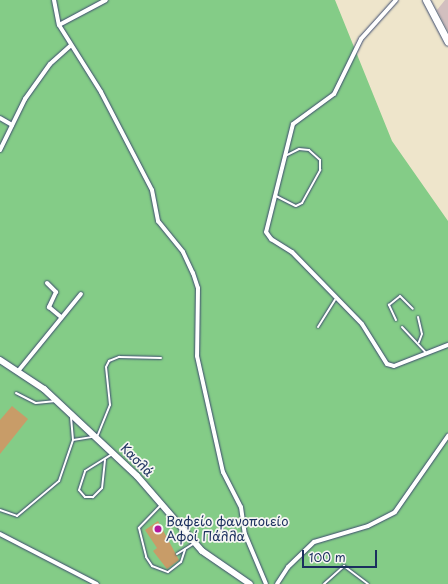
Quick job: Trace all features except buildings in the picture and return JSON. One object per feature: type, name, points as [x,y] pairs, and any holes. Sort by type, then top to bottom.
[{"type":"main road","points":[[426,0],[448,42]]},
{"type":"street","points":[[54,0],[59,25],[70,46],[101,92],[139,162],[152,190],[161,227],[183,252],[193,273],[198,288],[197,356],[222,472],[241,507],[245,534],[266,584]]},
{"type":"street","points":[[59,25],[106,0]]},
{"type":"street","points":[[396,0],[361,39],[334,94],[293,124],[287,155],[266,229],[268,236],[292,252],[335,300],[365,328],[387,364],[394,366],[424,352],[448,346]]},
{"type":"street","points":[[0,150],[12,125],[50,64],[70,46]]},
{"type":"street","points":[[0,118],[12,125]]},
{"type":"street","points":[[47,283],[56,292],[50,307],[61,317]]},
{"type":"street","points":[[19,370],[81,294]]},
{"type":"street","name":"Κασλά","points":[[0,360],[19,370],[57,401],[113,452],[162,505],[194,543],[250,584]]},
{"type":"street","points":[[277,584],[288,567],[314,542],[368,526],[395,512],[448,436]]},
{"type":"street","points":[[0,534],[98,584]]},
{"type":"lane","points":[[276,196],[296,206],[302,204],[320,170],[320,160],[309,150],[299,148],[287,155]]},
{"type":"lane","points":[[396,320],[389,308],[394,299],[403,296],[413,309]]},
{"type":"lane","points":[[318,327],[335,300]]},
{"type":"lane","points":[[418,317],[422,334],[419,342]]},
{"type":"lane","points":[[402,327],[419,342],[424,352]]},
{"type":"lane","points":[[73,440],[97,438],[110,405],[106,367],[109,361],[118,357],[161,358]]},
{"type":"lane","points":[[16,393],[36,403],[57,401]]},
{"type":"lane","points":[[0,510],[17,516],[55,486],[73,440],[70,413]]},
{"type":"lane","points":[[104,460],[102,488],[93,497],[85,497],[79,490],[85,471],[93,463],[104,460],[113,452]]},
{"type":"lane","points":[[162,505],[139,528],[146,557],[152,566],[168,572],[181,562],[185,550]]},
{"type":"lane","points":[[177,554],[194,543]]},
{"type":"lane","points":[[324,584],[344,566],[368,584]]},
{"type":"shaded area","points":[[445,0],[448,0],[448,31],[437,10]]},
{"type":"green space","points":[[0,0],[335,0],[392,141],[448,221],[448,584],[0,584]]},
{"type":"place","name":"Βαφείο φανοποιείο Αφοί Πάλλα","points":[[158,529]]}]
